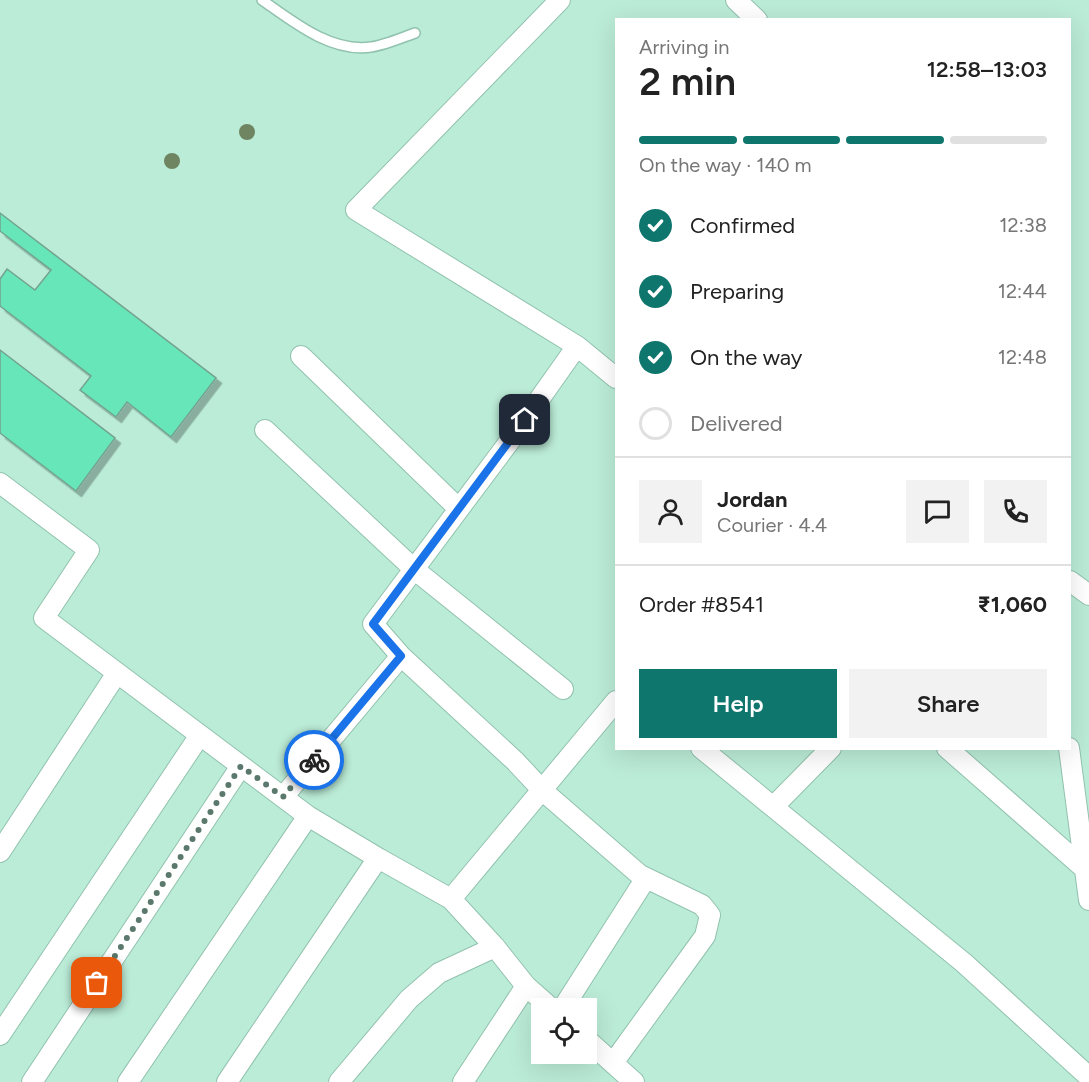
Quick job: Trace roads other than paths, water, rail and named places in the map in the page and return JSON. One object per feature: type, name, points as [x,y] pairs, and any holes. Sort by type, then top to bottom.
[{"type":"street","points":[[560,0],[357,210],[577,346],[615,377]]},
{"type":"street","points":[[736,0],[755,18]]},
{"type":"street","points":[[577,346],[415,570],[373,624],[401,656],[515,760],[543,791],[646,878],[702,905],[710,915],[705,936],[613,1063]]},
{"type":"street","points":[[301,356],[458,508]]},
{"type":"street","points":[[265,429],[415,570],[562,689]]},
{"type":"street","points":[[0,483],[89,550],[44,618],[308,816],[451,899],[495,947],[526,986],[540,998]]},
{"type":"street","points":[[1071,582],[1089,595]]},
{"type":"street","points":[[283,797],[401,656]]},
{"type":"street","points":[[0,852],[117,673]]},
{"type":"street","points":[[451,899],[615,702]]},
{"type":"street","points":[[0,1035],[200,735]]},
{"type":"street","points":[[704,750],[964,963],[1089,1077]]},
{"type":"street","points":[[774,806],[829,750]]},
{"type":"street","points":[[950,750],[1085,869]]},
{"type":"street","points":[[1066,752],[1082,798],[1085,869],[1089,900]]},
{"type":"street","points":[[32,1082],[241,766]]},
{"type":"street","points":[[128,1082],[308,816]]},
{"type":"street","points":[[227,1082],[378,858]]},
{"type":"street","points":[[569,998],[646,878]]},
{"type":"street","points":[[339,1082],[409,999],[439,972],[495,947]]},
{"type":"street","points":[[463,1082],[526,986]]},
{"type":"street","points":[[597,1049],[634,1082]]},
{"type":"lane","points":[[262,0],[299,26],[342,46],[370,47],[415,33]]}]
